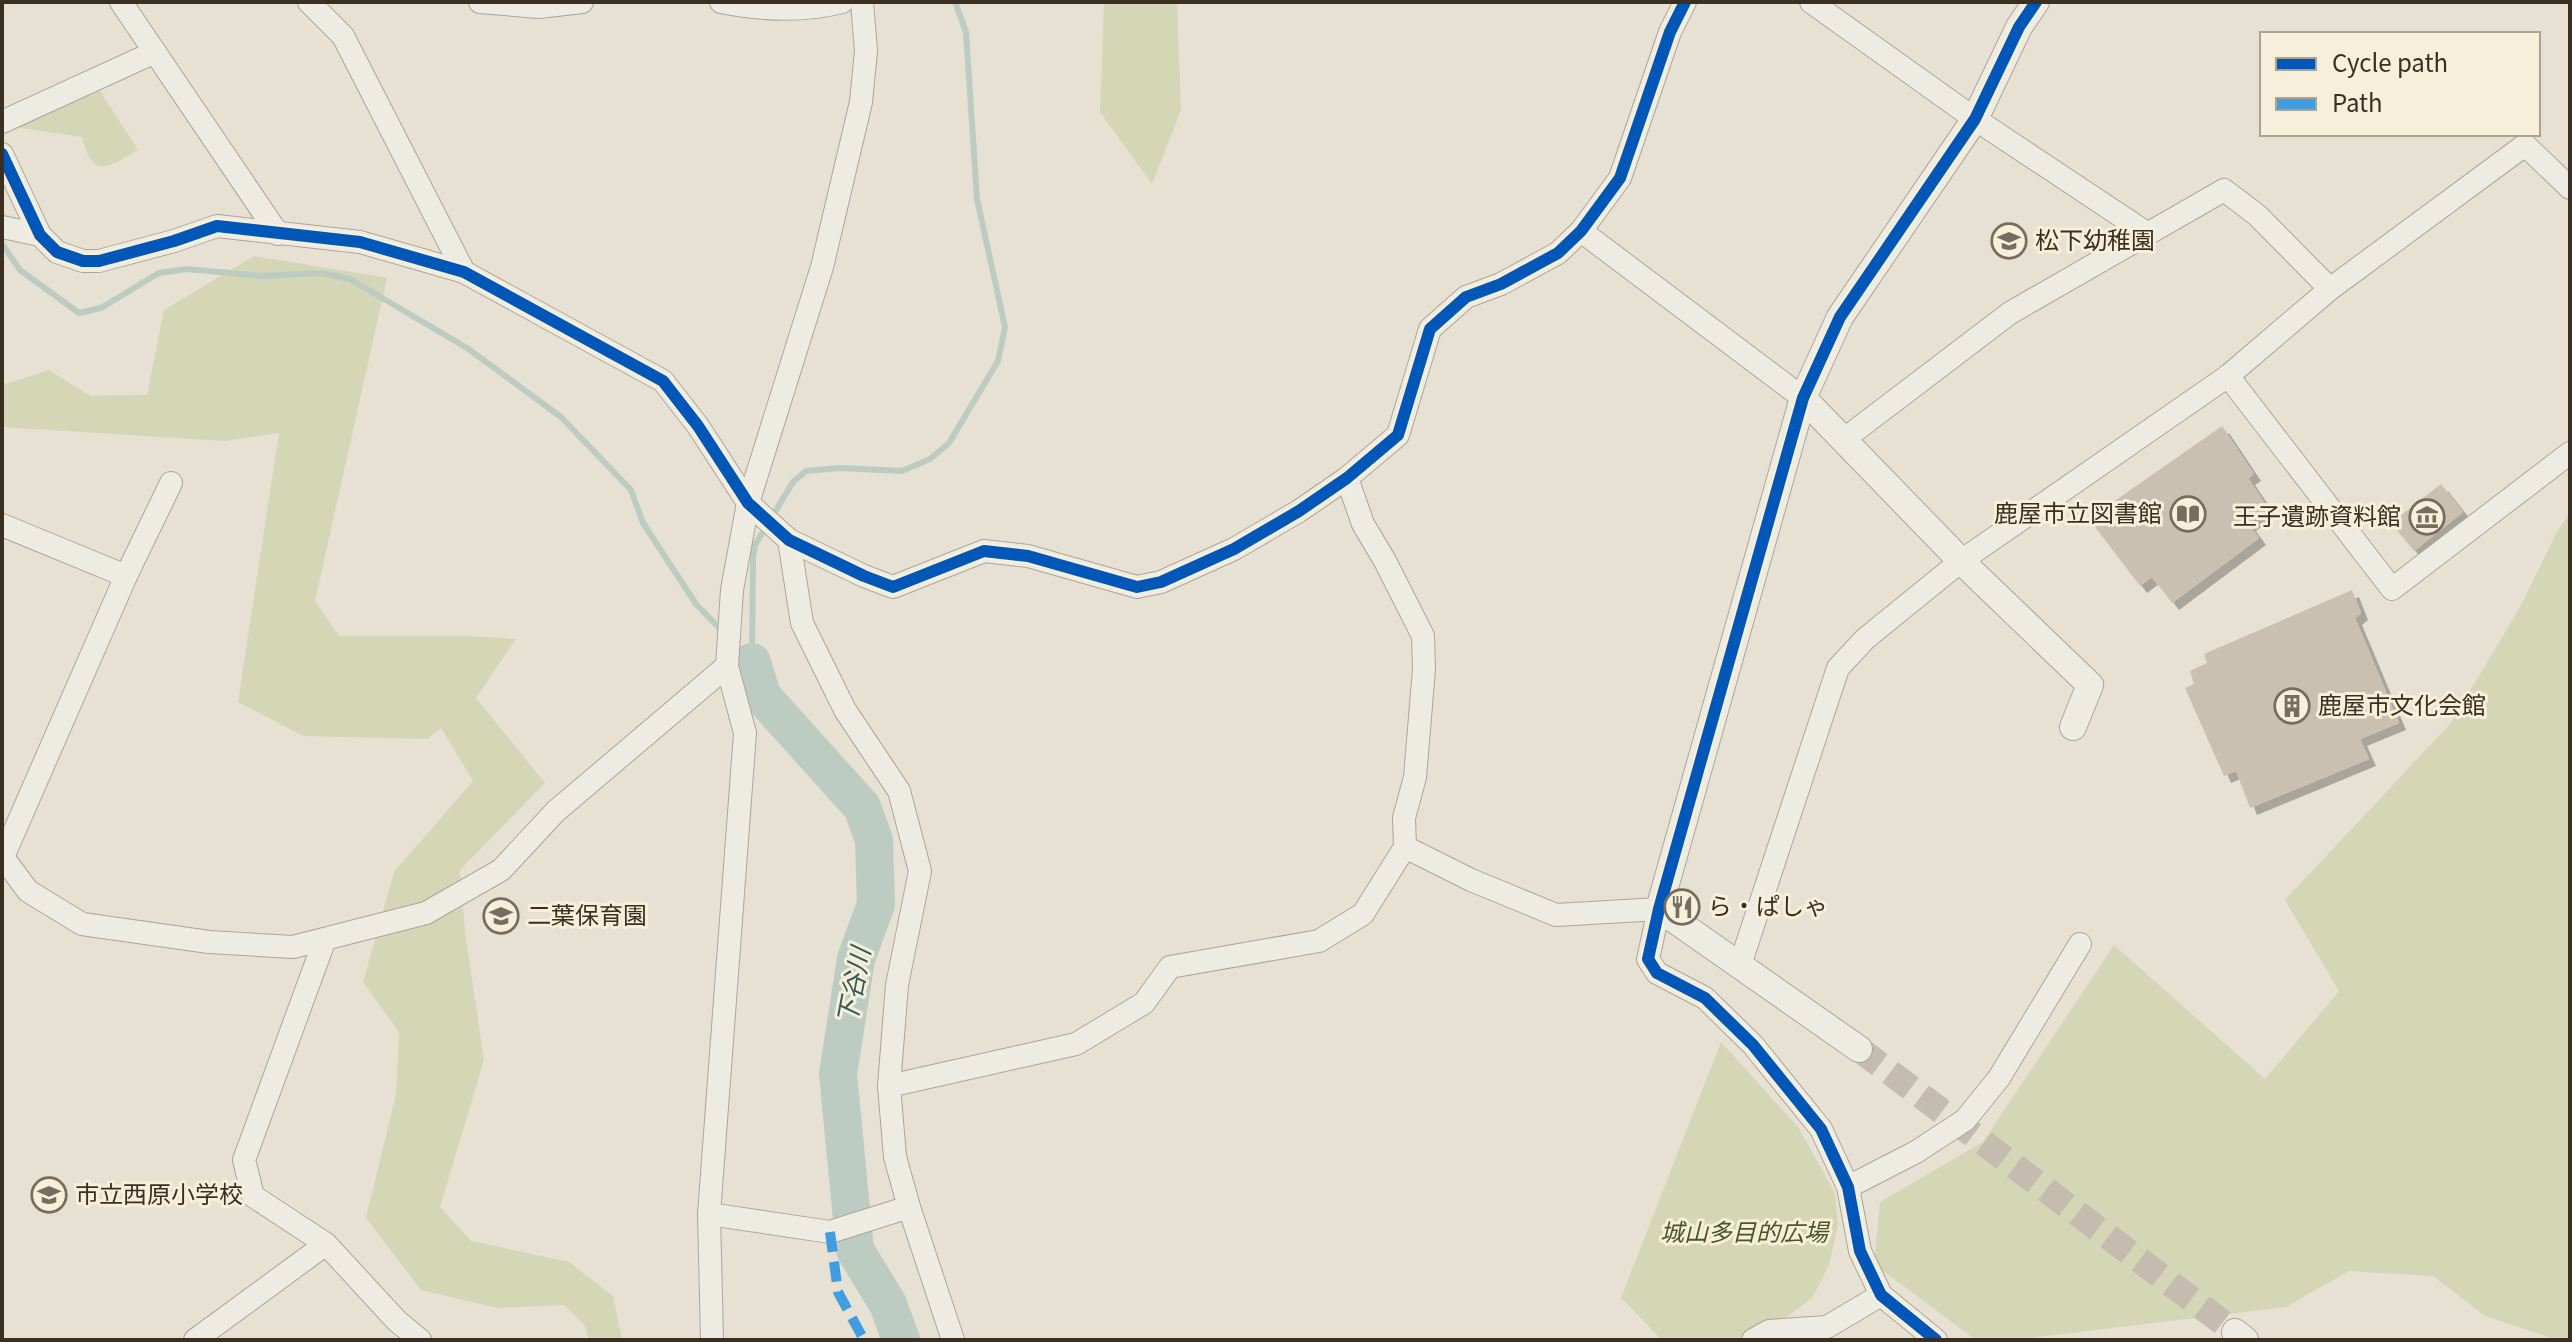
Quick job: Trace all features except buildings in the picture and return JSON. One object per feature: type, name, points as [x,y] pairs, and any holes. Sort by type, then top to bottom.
[{"type":"street","points":[[121,2],[278,234]]},
{"type":"street","points":[[309,2],[343,36],[464,272]]},
{"type":"street","points":[[480,2],[539,7],[582,2]]},
{"type":"street","points":[[721,2],[749,7],[818,9],[842,2]]},
{"type":"street","points":[[712,1340],[709,1214],[745,733],[727,666],[732,590],[748,503],[822,267],[858,117],[866,51],[862,2]]},
{"type":"street","points":[[2,154],[40,235],[57,252],[83,261],[99,261],[217,226],[360,242],[464,272],[663,381],[698,426],[748,503],[789,540],[864,576],[893,587],[984,551],[1028,556],[1137,587],[1161,582],[1234,549],[1299,511],[1347,478],[1398,435],[1430,329],[1466,297],[1501,284],[1558,253],[1581,231],[1620,178],[1670,32],[1685,2]]},
{"type":"street","points":[[1811,2],[1975,119],[2148,234]]},
{"type":"street","points":[[1936,1340],[1881,1295],[1860,1251],[1848,1187],[1821,1129],[1753,1045],[1705,998],[1657,973],[1648,959],[1659,909],[1803,398],[1840,317],[1975,119],[2019,27],[2036,2]]},
{"type":"street","points":[[2,122],[155,52]]},
{"type":"street","points":[[1740,965],[1838,668],[1865,639],[1961,561],[2228,376],[2330,289],[2525,145],[2570,188]]},
{"type":"street","points":[[1843,440],[2010,313],[2224,190],[2257,215],[2330,289]]},
{"type":"street","points":[[2,227],[40,235]]},
{"type":"street","points":[[1581,231],[1803,398],[1961,561],[2090,685],[2073,727]]},
{"type":"street","points":[[2228,376],[2392,589],[2570,453]]},
{"type":"street","points":[[889,1086],[1076,1044],[1144,1003],[1170,967],[1319,941],[1363,914],[1405,847],[1404,818],[1415,777],[1424,669],[1423,636],[1363,524],[1347,478]]},
{"type":"street","points":[[171,483],[126,576],[2,856],[28,891],[82,924],[209,942],[293,947],[426,913],[501,870],[556,811],[727,666]]},
{"type":"street","points":[[2,525],[126,576]]},
{"type":"street","points":[[789,540],[802,623],[845,710],[899,791],[920,871],[897,985],[889,1086],[895,1157],[953,1340]]},
{"type":"street","points":[[1405,847],[1471,880],[1556,915],[1659,909],[1859,1049]]},
{"type":"street","points":[[325,939],[244,1160],[253,1196],[326,1244],[397,1321],[420,1340]]},
{"type":"street","points":[[1848,1187],[1916,1152],[1965,1120],[1999,1078],[2080,944]]},
{"type":"street","points":[[709,1214],[830,1232],[909,1207]]},
{"type":"street","points":[[195,1340],[326,1244]]},
{"type":"street","points":[[1753,1340],[1769,1331],[1827,1327],[1881,1295]]},
{"type":"green space","points":[[1104,2],[1177,2],[1181,110],[1152,184],[1100,112]]},
{"type":"green space","points":[[100,91],[138,150],[110,165],[97,165],[91,160],[82,137],[15,127]]},
{"type":"green space","points":[[254,256],[387,278],[315,601],[339,636],[516,639],[476,698],[545,783],[460,870],[465,932],[484,1060],[440,1207],[471,1241],[569,1262],[613,1296],[622,1340],[589,1340],[585,1326],[564,1305],[497,1308],[421,1290],[366,1218],[396,1094],[399,1032],[363,982],[394,872],[473,781],[441,728],[427,739],[303,736],[238,702],[279,433],[224,441],[2,427],[2,385],[49,370],[90,396],[147,395],[164,310]]},
{"type":"green space","points":[[2570,513],[2570,1340],[2557,1340],[2485,1316],[2433,1276],[2349,1271],[2286,1307],[2014,1340],[1976,1340],[1874,1264],[1880,1202],[1983,1142],[2114,945],[2265,1079],[2339,991],[2285,900],[2451,723],[2520,607],[2558,530]]},
{"type":"green space","name":"城山多目的広場","points":[[1721,1042],[1798,1127],[1835,1193],[1838,1225],[1829,1265],[1812,1298],[1785,1318],[1739,1340],[1662,1340],[1621,1298]]},
{"type":"waterway","points":[[752,662],[755,545],[793,482],[806,471],[839,468],[902,471],[930,459],[949,443],[998,361],[1005,327],[977,199],[966,32],[955,2]]},
{"type":"waterway","points":[[2,244],[20,270],[79,313],[101,308],[159,273],[187,269],[261,276],[322,273],[350,279],[467,348],[561,417],[631,490],[643,523],[696,604],[723,632]]},
{"type":"waterway","points":[[734,643],[752,662]]},
{"type":"waterway","name":"下谷川","points":[[752,662],[762,696],[862,807],[874,840],[876,904],[856,959],[838,1074],[855,1250],[888,1304],[901,1340]]},
{"type":"tunnel","points":[[1859,1049],[2235,1332]]},
{"type":"marked path","points":[[830,1232],[838,1292],[864,1340]]},
{"type":"cycle path","points":[[2,154],[40,235],[57,252],[83,261],[99,261],[217,226],[360,242],[464,272],[663,381],[698,426],[748,503],[789,540],[864,576],[893,587],[984,551],[1028,556],[1137,587],[1161,582],[1234,549],[1299,511],[1347,478],[1398,435],[1430,329],[1466,297],[1501,284],[1558,253],[1581,231],[1620,178],[1670,32],[1685,2]]},
{"type":"cycle path","points":[[1936,1340],[1881,1295],[1860,1251],[1848,1187],[1821,1129],[1753,1045],[1705,998],[1657,973],[1648,959],[1659,909],[1803,398],[1840,317],[1975,119],[2019,27],[2036,2]]},
{"type":"place","name":"松下幼稚園","points":[[2009,241]]},
{"type":"place","name":"鹿屋市立図書館","points":[[2188,514]]},
{"type":"place","name":"王子遺跡資料館","points":[[2427,517]]},
{"type":"place","name":"鹿屋市文化会館","points":[[2292,706]]},
{"type":"place","name":"ら・ぱしゃ","points":[[1682,907]]},
{"type":"place","name":"二葉保育園","points":[[501,916]]},
{"type":"place","name":"市立西原小学校","points":[[49,1195]]}]
